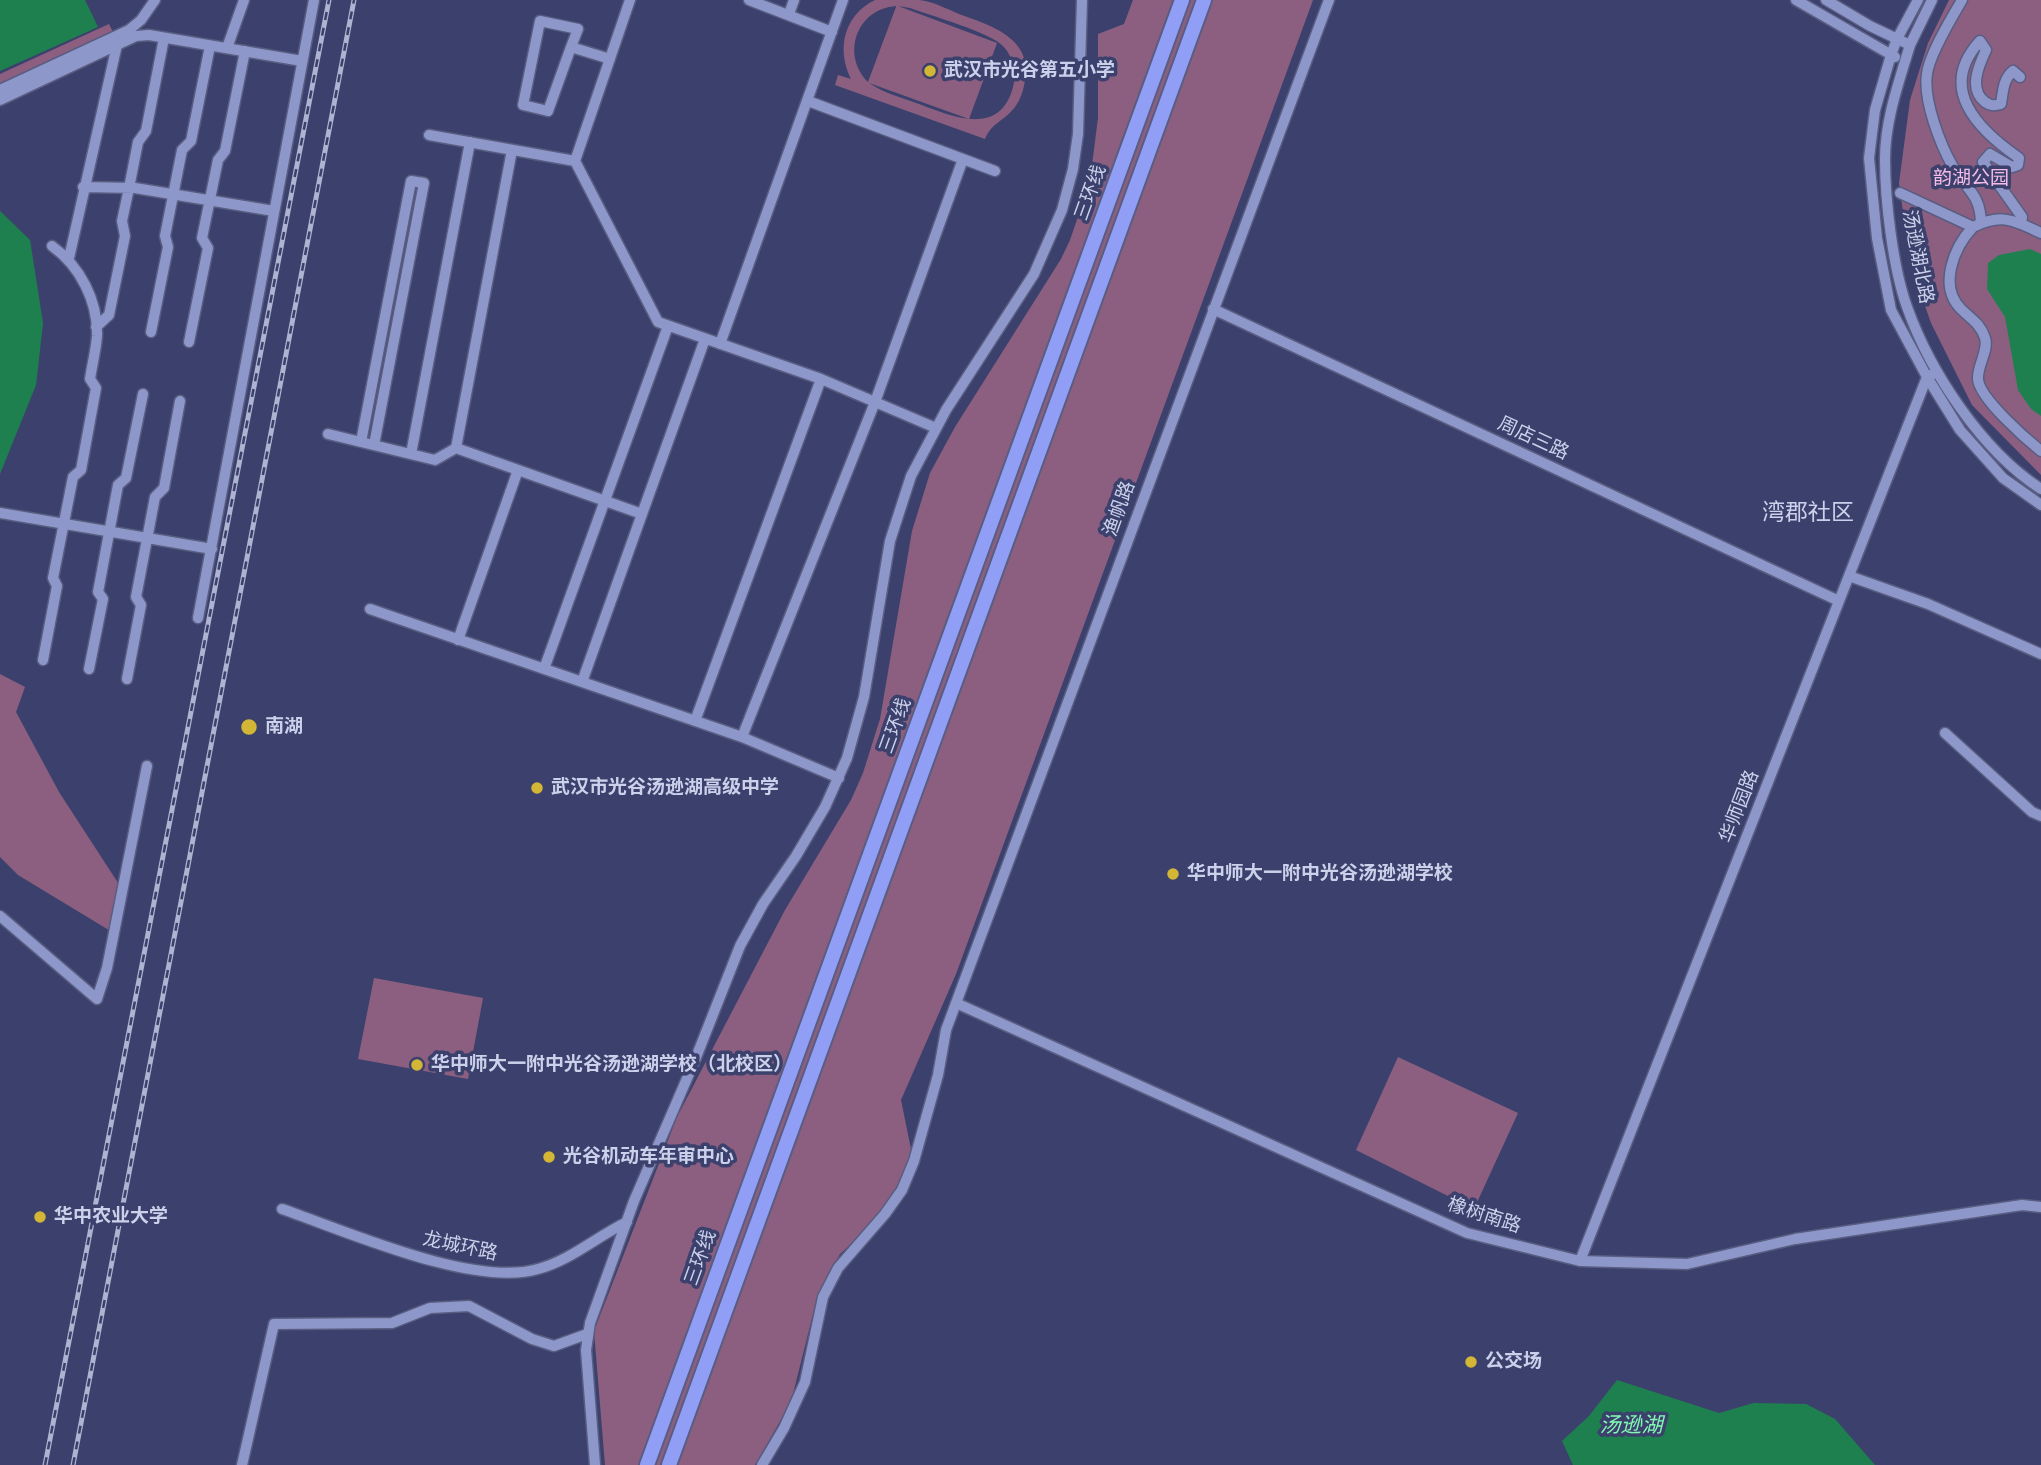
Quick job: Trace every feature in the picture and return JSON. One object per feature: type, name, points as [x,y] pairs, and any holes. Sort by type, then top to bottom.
[{"type":"highway","name":"三环线","points":[[647,1465],[1182,0]]},
{"type":"highway","name":"三环线","points":[[670,1465],[1204,0]]},
{"type":"street","points":[[0,90],[129,30],[141,20],[155,0]]},
{"type":"street","points":[[227,48],[244,0]]},
{"type":"street","points":[[198,618],[314,0]]},
{"type":"street","points":[[630,0],[575,161],[658,322],[821,379],[936,428]]},
{"type":"street","points":[[749,0],[832,32]]},
{"type":"street","points":[[789,14],[794,0]]},
{"type":"street","points":[[720,344],[843,0]]},
{"type":"street","points":[[595,1465],[587,1334],[660,1137],[701,1048],[740,946],[771,890],[796,856],[839,778],[854,738],[864,697],[895,523],[911,476],[936,428],[1034,274],[1062,210],[1073,169],[1078,134],[1082,0]]},
{"type":"street","name":"渔帆路","points":[[762,1465],[784,1428],[805,1382],[823,1297],[838,1268],[902,1190],[914,1161],[938,1075],[946,1030],[1329,0]]},
{"type":"street","points":[[1796,0],[1905,61]]},
{"type":"street","points":[[1826,0],[1910,44]]},
{"type":"street","name":"汤逊湖北路","points":[[1918,0],[1891,55],[1875,110],[1870,158],[1872,200],[1891,310],[1932,374],[2001,457],[2041,489]]},
{"type":"street","name":"汤逊湖北路","points":[[1932,0],[1910,44],[1890,113],[1885,158],[1891,236],[1906,305],[1932,374],[1960,430],[2004,478],[2041,505]]},
{"type":"street","points":[[1962,0],[1927,71],[1926,93],[1953,167],[1980,205],[1977,225]]},
{"type":"street","points":[[540,21],[578,29],[571,47],[548,111],[523,105],[540,21]]},
{"type":"street","points":[[0,100],[136,36],[149,35],[302,61]]},
{"type":"street","points":[[96,327],[109,315],[125,236],[122,221],[138,142],[146,131],[164,38]]},
{"type":"street","points":[[2020,77],[2013,71],[2007,75],[2001,104],[1987,104],[1979,96],[1976,86],[1976,76],[1986,50],[1980,41],[1967,56],[1960,82],[1962,98],[1969,110],[2004,148],[2019,158],[2018,165],[2012,167],[1990,155],[1983,162],[2017,207],[2022,217],[2021,224]]},
{"type":"street","points":[[69,258],[117,45]]},
{"type":"street","points":[[151,332],[169,247],[165,236],[182,150],[191,141],[210,46]]},
{"type":"street","points":[[571,47],[610,59]]},
{"type":"street","points":[[189,342],[208,248],[202,238],[209,200],[218,160],[225,151],[245,51]]},
{"type":"street","points":[[808,101],[995,171]]},
{"type":"street","points":[[429,135],[575,161]]},
{"type":"street","points":[[411,454],[470,142]]},
{"type":"street","points":[[456,448],[512,149]]},
{"type":"street","points":[[742,737],[875,402],[963,159]]},
{"type":"street","points":[[361,442],[411,181],[424,183],[374,445]]},
{"type":"street","points":[[83,187],[129,188],[274,211]]},
{"type":"street","points":[[1900,193],[1977,225]]},
{"type":"street","points":[[2041,233],[2021,224],[1993,218],[1977,225],[1959,247],[1950,276],[1953,298],[1961,309],[1978,323],[1986,341],[1978,376],[1979,387],[2041,451]]},
{"type":"street","points":[[43,660],[57,586],[53,578],[73,478],[81,470],[96,388],[90,379],[97,336],[94,310],[69,258],[52,246]]},
{"type":"street","name":"周店三路","points":[[1213,309],[1839,601]]},
{"type":"street","points":[[544,669],[668,326]]},
{"type":"street","points":[[383,328],[396,330]]},
{"type":"street","points":[[582,682],[705,339]]},
{"type":"street","name":"华师园路","points":[[1580,1261],[1839,601],[1932,374]]},
{"type":"street","points":[[695,721],[821,379]]},
{"type":"street","points":[[89,669],[103,599],[98,592],[118,485],[126,478],[143,394]]},
{"type":"street","points":[[127,679],[141,605],[136,597],[147,538],[155,497],[164,488],[180,401]]},
{"type":"street","points":[[328,434],[435,460],[456,448],[642,514]]},
{"type":"street","points":[[458,640],[518,470]]},
{"type":"street","points":[[0,513],[212,549]]},
{"type":"street","points":[[1849,576],[1928,604],[2041,654]]},
{"type":"street","points":[[370,609],[742,737],[839,778]]},
{"type":"street","points":[[1945,733],[2032,812],[2041,816]]},
{"type":"street","points":[[0,916],[97,999],[107,968],[148,766]]},
{"type":"street","name":"橡树南路","points":[[956,1003],[1467,1233],[1580,1261],[1686,1264],[1795,1239],[2022,1205],[2041,1207]]},
{"type":"street","name":"龙城环路","points":[[282,1209],[415,1256],[493,1274],[519,1274],[547,1267],[627,1222]]},
{"type":"street","points":[[242,1465],[274,1324],[392,1323],[430,1308],[469,1306],[532,1339],[554,1346],[587,1334]]},
{"type":"green space","points":[[875,0],[919,0],[986,24],[1010,38],[1019,47],[1026,73],[1019,100],[985,139],[835,85],[838,75],[851,79],[846,68],[844,45],[846,34],[856,14]],"holes":[[[896,6],[868,82],[855,59],[857,35],[862,24],[871,15]],[[898,6],[974,30],[997,41],[1004,47],[1012,61],[1015,77],[1007,103],[997,113],[986,118],[969,119],[997,43]],[[869,83],[967,118],[945,114],[893,95]]]},
{"type":"green space","points":[[1133,0],[1313,0],[956,974],[901,1100],[913,1159],[881,1216],[840,1254],[817,1298],[791,1402],[755,1465],[605,1465],[594,1331],[677,1117],[785,910],[851,800],[863,773],[880,719],[912,531],[930,473],[955,427],[1061,259],[1070,240],[1092,165],[1098,118],[1098,34],[1124,24]]},
{"type":"green space","name":"韵湖公园","points":[[1949,0],[2041,0],[2041,475],[1972,405],[1931,323],[1910,263],[1899,183],[1910,100],[1928,43]]},
{"type":"green space","points":[[109,24],[113,32],[0,84],[0,74]]},
{"type":"green space","points":[[0,674],[25,687],[16,712],[59,792],[122,889],[117,935],[18,875],[0,857]]},
{"type":"green space","points":[[374,978],[483,998],[468,1079],[358,1059]]},
{"type":"green space","points":[[1398,1057],[1518,1113],[1474,1209],[1356,1150]]},
{"type":"water","points":[[0,0],[85,0],[98,27],[0,71]]},
{"type":"water","points":[[0,211],[30,240],[43,323],[36,385],[0,474]]},
{"type":"water","points":[[2030,249],[2041,254],[2041,416],[2031,409],[2018,390],[2005,317],[1987,289],[1988,263],[1999,255]]},
{"type":"water","name":"汤逊湖","points":[[1617,1380],[1719,1413],[1754,1403],[1806,1404],[1835,1419],[1875,1465],[1573,1465],[1562,1441],[1589,1416]]},
{"type":"railway","points":[[45,1465],[329,0]]},
{"type":"railway","points":[[73,1465],[354,0]]},
{"type":"place","name":"武汉市光谷第五小学","points":[[930,71]]},
{"type":"place","name":"南湖","points":[[249,727]]},
{"type":"place","name":"武汉市光谷汤逊湖高级中学","points":[[537,788]]},
{"type":"place","name":"华中师大一附中光谷汤逊湖学校","points":[[1173,874]]},
{"type":"place","name":"华中师大一附中光谷汤逊湖学校（北校区）","points":[[417,1065]]},
{"type":"place","name":"光谷机动车年审中心","points":[[549,1157]]},
{"type":"place","name":"华中农业大学","points":[[40,1217]]},
{"type":"place","name":"公交场","points":[[1471,1362]]},
{"type":"district","name":"湾郡社区","points":[[1808,514]]}]
